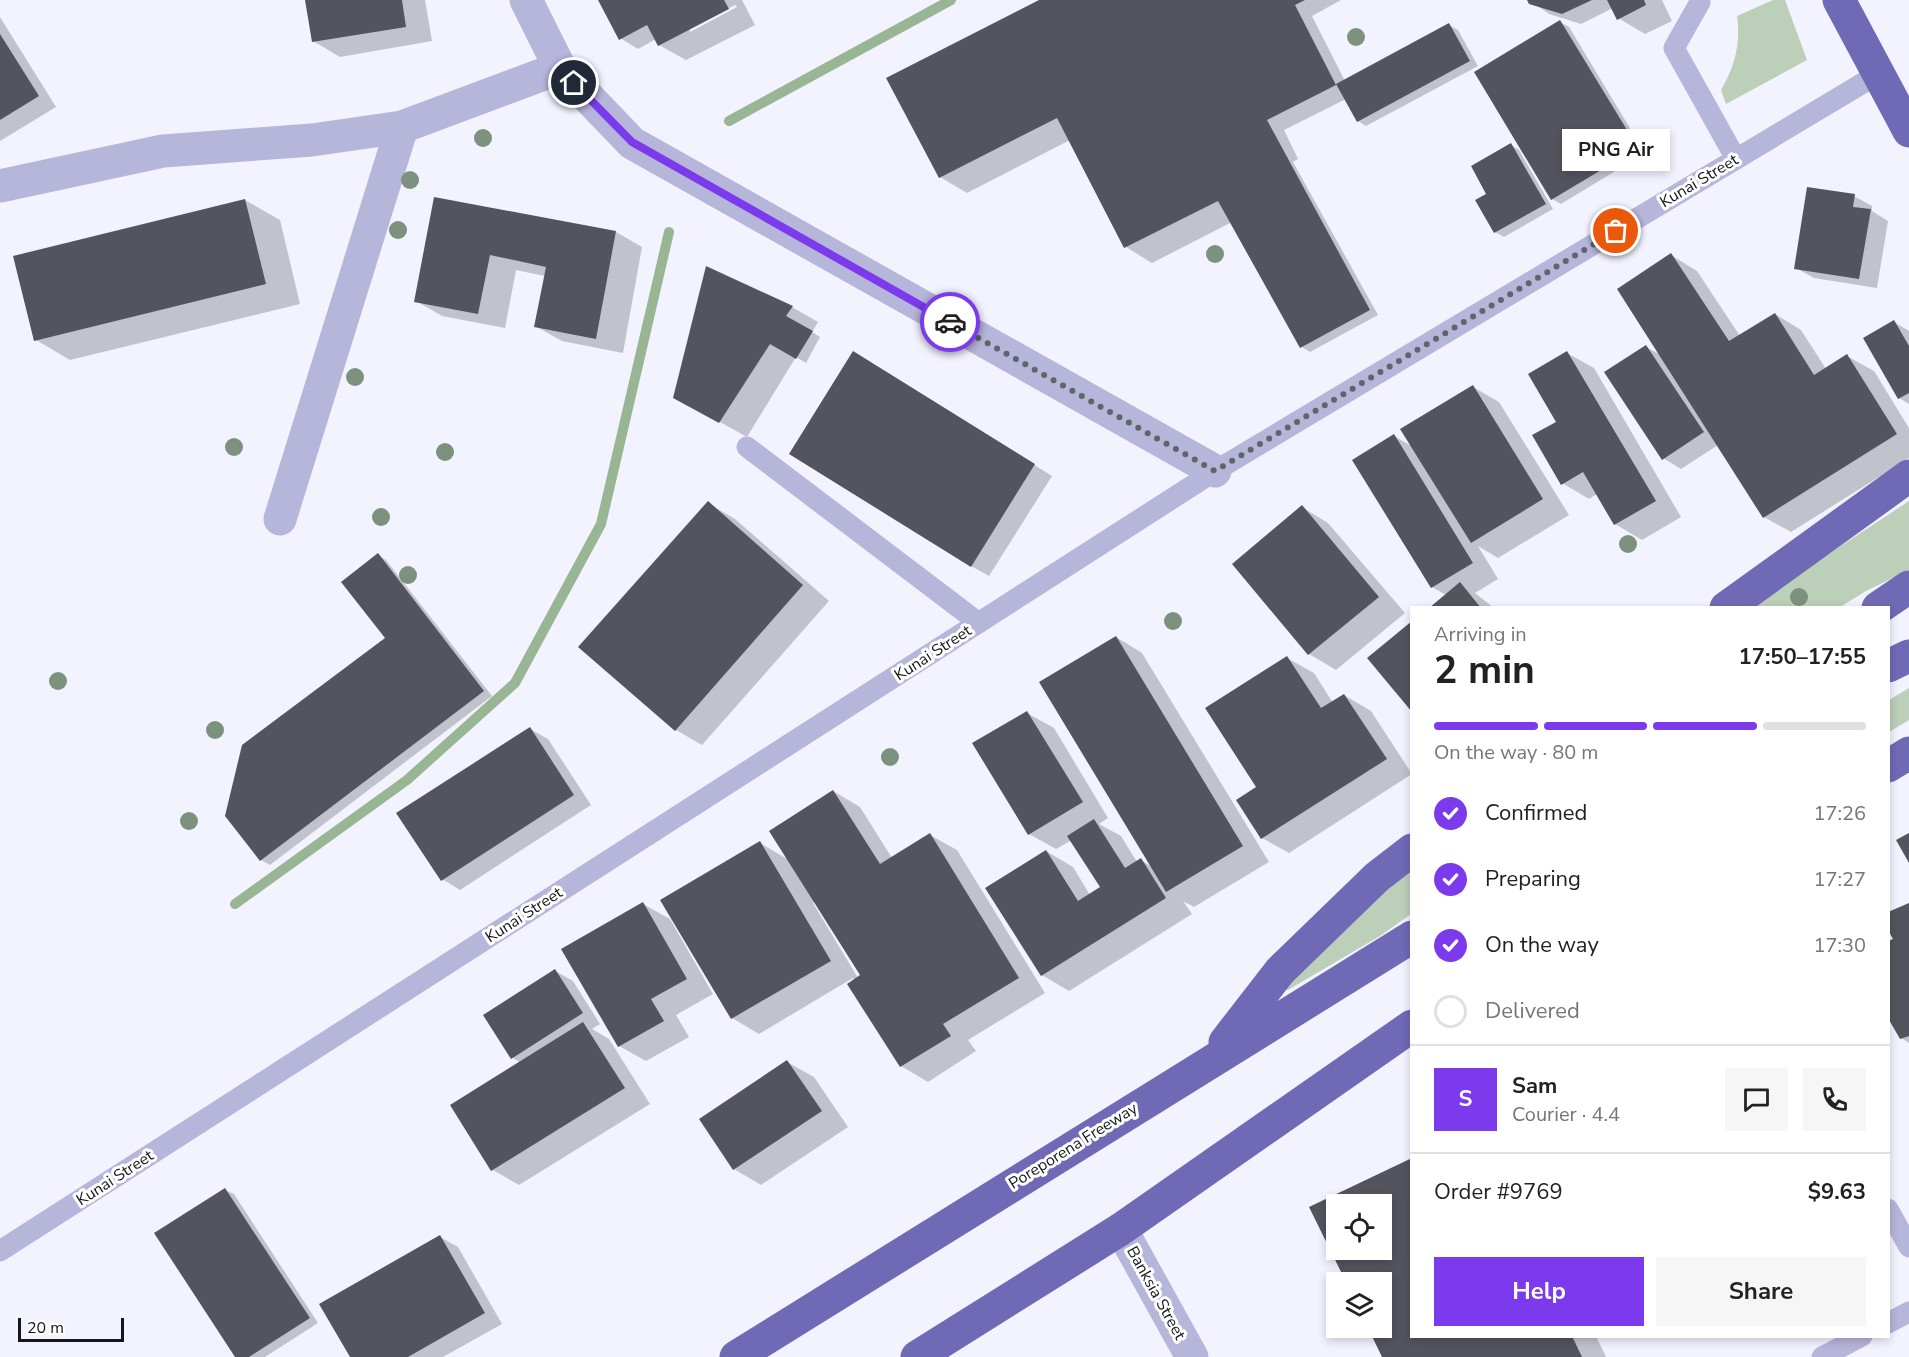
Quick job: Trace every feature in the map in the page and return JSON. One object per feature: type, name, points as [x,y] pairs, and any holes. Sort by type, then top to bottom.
[{"type":"highway","points":[[1839,0],[1909,131]]},
{"type":"highway","points":[[1729,606],[1909,476]]},
{"type":"highway","points":[[1881,606],[1909,587]]},
{"type":"highway","points":[[1890,665],[1909,656]]},
{"type":"highway","points":[[1890,765],[1909,753]]},
{"type":"highway","points":[[1211,1060],[1280,971],[1377,877],[1410,852]]},
{"type":"highway","name":"Poreporena Freeway","points":[[736,1357],[1410,938]]},
{"type":"highway","points":[[916,1357],[1120,1229],[1407,1032]]},
{"type":"street","points":[[526,0],[560,68],[632,142],[1215,471]]},
{"type":"street","points":[[0,186],[163,151],[312,140],[402,127],[560,68]]},
{"type":"street","points":[[280,519],[402,127]]},
{"type":"street","name":"Banksia Street","points":[[1120,1229],[1192,1357]]},
{"type":"lane","points":[[1700,1],[1674,48],[1736,159]]},
{"type":"lane","name":"Kunai Street","points":[[0,1251],[1215,471],[1878,74]]},
{"type":"lane","points":[[747,447],[979,623]]},
{"type":"lane","points":[[1890,1213],[1909,1247]]},
{"type":"lane","points":[[1890,1322],[1909,1312]]},
{"type":"lane","points":[[1822,1357],[1858,1338]]},
{"type":"green space","points":[[1773,0],[1785,0],[1807,60],[1726,104],[1721,90],[1736,54],[1737,16]]},
{"type":"green space","points":[[1909,501],[1909,570],[1842,606],[1750,606]]},
{"type":"green space","points":[[1909,688],[1909,720],[1890,731],[1890,699]]},
{"type":"green space","points":[[1410,863],[1410,915],[1380,936],[1288,990],[1278,986]]},
{"type":"building","points":[[305,0],[402,0],[406,27],[312,42]]},
{"type":"building","points":[[598,0],[724,0],[729,9],[658,46],[647,25],[619,40]]},
{"type":"building","points":[[1039,0],[1305,0],[1295,5],[1336,85],[1267,120],[1370,310],[1300,348],[1218,201],[1124,248],[1057,118],[939,178],[886,78]]},
{"type":"building","points":[[1527,0],[1592,0],[1562,14],[1529,4]]},
{"type":"building","points":[[1607,0],[1644,0],[1646,5],[1617,20]]},
{"type":"building","points":[[1560,20],[1638,148],[1551,200],[1474,72]]},
{"type":"building","points":[[1449,23],[1470,61],[1357,122],[1336,84]]},
{"type":"building","points":[[0,34],[39,96],[0,120]]},
{"type":"building","points":[[1511,143],[1546,204],[1494,233],[1475,200],[1486,194],[1471,166]]},
{"type":"building","points":[[1807,187],[1855,194],[1853,207],[1871,209],[1859,279],[1794,269]]},
{"type":"building","points":[[434,197],[616,231],[596,339],[534,327],[546,267],[490,255],[478,314],[414,302]]},
{"type":"building","points":[[245,199],[266,284],[34,341],[13,256]]},
{"type":"building","points":[[1671,253],[1729,341],[1775,313],[1814,375],[1847,354],[1897,434],[1763,518],[1617,289]]},
{"type":"building","points":[[706,266],[793,306],[786,316],[813,331],[796,359],[770,344],[719,423],[673,398]]},
{"type":"building","points":[[1894,320],[1909,346],[1909,393],[1898,399],[1863,338]]},
{"type":"building","points":[[1646,345],[1704,432],[1662,460],[1604,372]]},
{"type":"building","points":[[853,351],[1035,464],[971,567],[789,454]]},
{"type":"building","points":[[1567,351],[1656,501],[1614,525],[1583,472],[1561,485],[1532,435],[1556,422],[1528,374]]},
{"type":"building","points":[[1473,385],[1543,499],[1471,543],[1400,429]]},
{"type":"building","points":[[1394,434],[1473,563],[1431,588],[1352,460]]},
{"type":"building","points":[[708,501],[803,585],[675,731],[578,647]]},
{"type":"building","points":[[1302,505],[1379,597],[1308,655],[1232,564]]},
{"type":"building","points":[[378,553],[484,691],[260,861],[225,816],[242,745],[385,638],[341,582]]},
{"type":"building","points":[[1460,582],[1479,606],[1431,606]]},
{"type":"building","points":[[1410,623],[1410,710],[1367,658]]},
{"type":"building","points":[[1116,636],[1243,846],[1166,892],[1039,682]]},
{"type":"building","points":[[1287,656],[1321,708],[1344,694],[1387,759],[1261,839],[1236,800],[1256,787],[1205,708]]},
{"type":"building","points":[[1027,711],[1083,802],[1028,835],[972,743]]},
{"type":"building","points":[[530,727],[574,795],[441,881],[396,813]]},
{"type":"building","points":[[833,790],[880,864],[930,833],[1019,978],[943,1024],[951,1036],[900,1067],[847,984],[860,975],[769,831]]},
{"type":"building","points":[[1094,819],[1125,868],[1141,858],[1166,898],[1041,976],[985,888],[1046,850],[1078,901],[1100,887],[1067,836]]},
{"type":"building","points":[[1909,833],[1909,863],[1896,840]]},
{"type":"building","points":[[760,841],[831,961],[731,1019],[660,900]]},
{"type":"building","points":[[643,902],[687,979],[651,999],[664,1021],[618,1047],[561,949]]},
{"type":"building","points":[[1909,903],[1909,1036],[1900,1039],[1890,1022],[1890,940],[1893,939],[1890,934],[1890,911]]},
{"type":"building","points":[[555,969],[583,1013],[511,1059],[483,1015]]},
{"type":"building","points":[[583,1022],[625,1088],[491,1171],[450,1105]]},
{"type":"building","points":[[787,1060],[822,1111],[733,1170],[699,1119]]},
{"type":"building","points":[[1410,1159],[1410,1338],[1573,1338],[1582,1357],[1382,1357],[1373,1338],[1392,1338],[1392,1272],[1341,1272],[1335,1260],[1392,1260],[1392,1194],[1336,1194]]},
{"type":"building","points":[[225,1188],[310,1318],[249,1357],[235,1357],[154,1233]]},
{"type":"building","points":[[1326,1199],[1326,1241],[1309,1207]]},
{"type":"building","points":[[440,1235],[485,1313],[408,1357],[350,1357],[319,1304]]},
{"type":"waterway","points":[[729,121],[951,0]]},
{"type":"waterway","points":[[235,904],[407,780],[515,683],[601,524],[669,232]]},
{"type":"way so far","points":[[950,322],[1215,471],[1616,231]]},
{"type":"place","name":"PNG Air","points":[[1616,231]]},
{"type":"route","points":[[574,83],[632,142],[950,322]]}]
